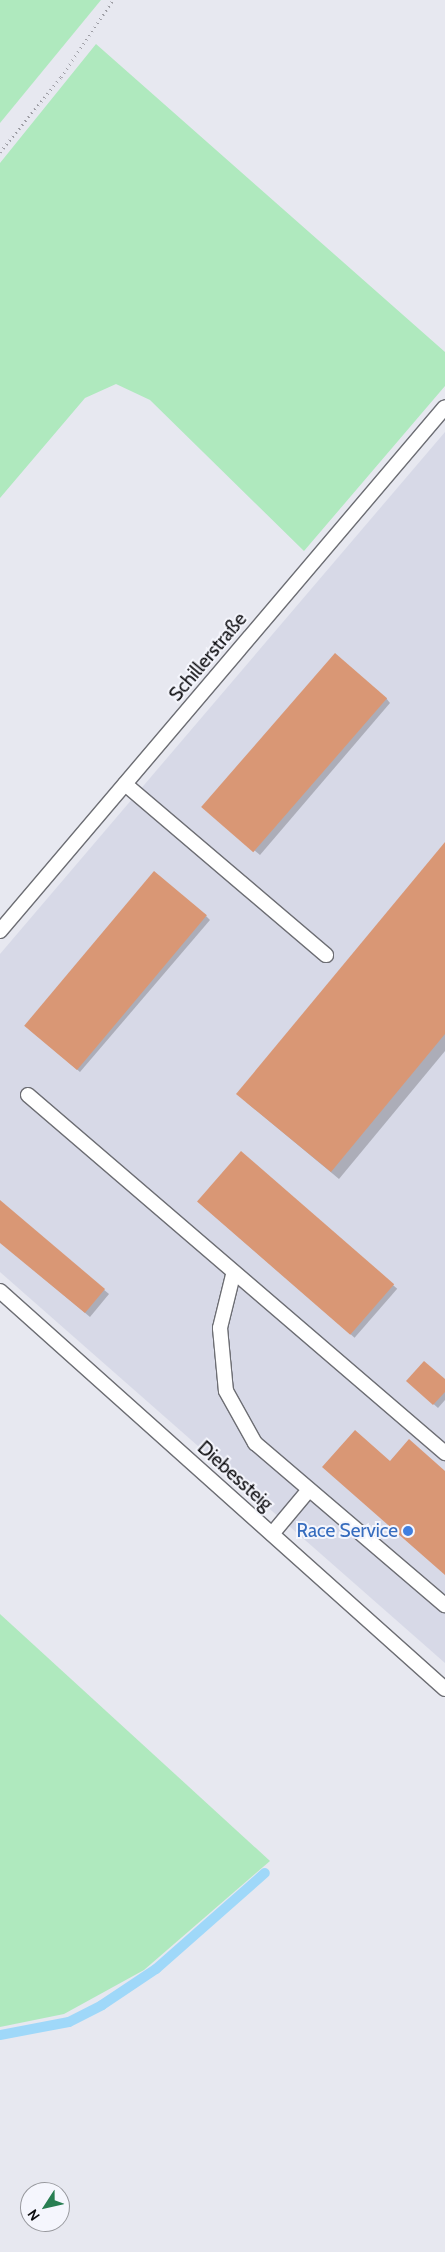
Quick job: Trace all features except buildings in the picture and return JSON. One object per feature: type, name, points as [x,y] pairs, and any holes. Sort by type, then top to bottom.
[{"type":"lane","name":"Schillerstraße","points":[[0,931],[445,406]]},
{"type":"lane","points":[[125,784],[326,956]]},
{"type":"lane","points":[[28,1095],[233,1275],[445,1453]]},
{"type":"lane","points":[[233,1275],[220,1328],[226,1391],[255,1444],[445,1605]]},
{"type":"lane","name":"Diebessteig","points":[[0,1291],[445,1689]]},
{"type":"lane","points":[[272,1534],[308,1490]]},
{"type":"path","points":[[0,152],[61,77],[113,0]]},
{"type":"shaded area","points":[[445,432],[445,1663],[0,1272],[0,954]]},
{"type":"green space","points":[[0,0],[101,0],[0,123]]},
{"type":"green space","points":[[96,44],[445,352],[445,386],[304,551],[150,400],[116,384],[85,398],[0,498],[0,163]]},
{"type":"green space","points":[[0,1614],[270,1861],[144,1970],[64,2014],[0,2027]]},
{"type":"waterway","points":[[0,2035],[69,2022],[102,2005],[156,1969],[265,1873]]},
{"type":"place","name":"Race Service","points":[[408,1531]]}]
